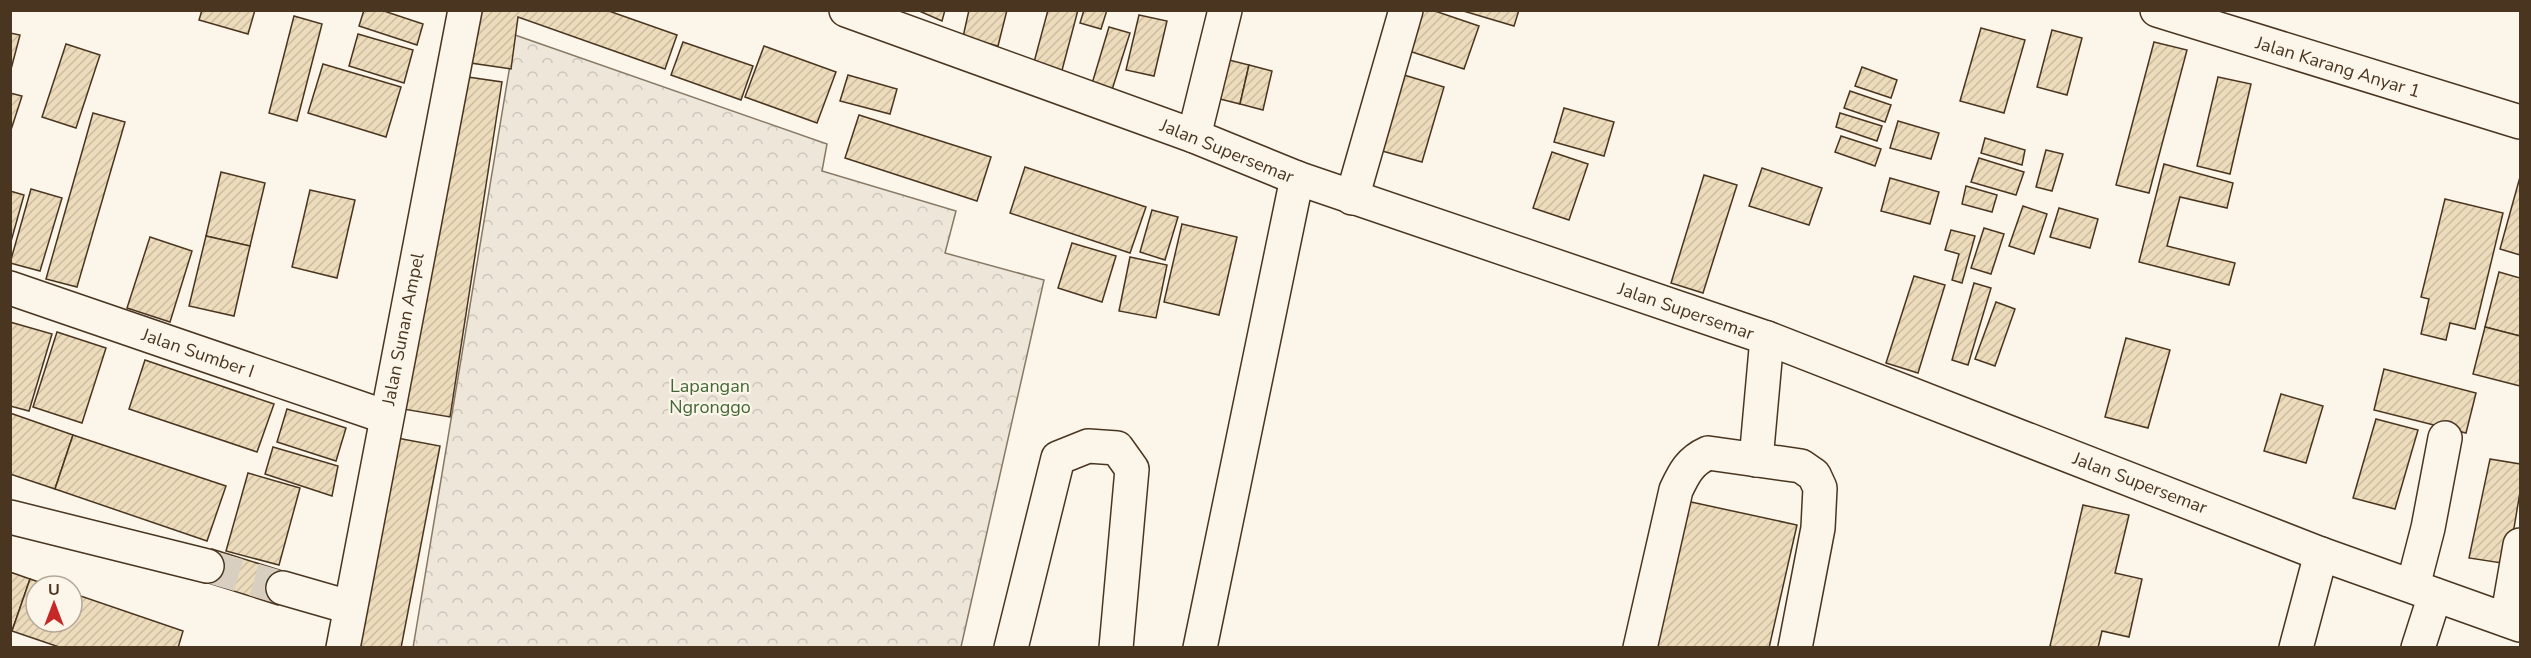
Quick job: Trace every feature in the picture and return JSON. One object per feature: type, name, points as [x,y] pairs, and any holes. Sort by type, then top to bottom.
[{"type":"street","name":"Jalan Sunan Ampel","points":[[343,648],[349,607],[465,10]]},
{"type":"street","name":"Jalan Supersemar","points":[[846,10],[1194,136],[1352,198],[1767,338],[2321,554],[2513,623]]},
{"type":"street","points":[[1194,136],[1225,10]]},
{"type":"street","points":[[1352,198],[1406,10]]},
{"type":"street","name":"Jalan Karang Anyar 1","points":[[2157,10],[2520,122]]},
{"type":"street","points":[[1200,648],[1297,178]]},
{"type":"street","name":"Jalan Sumber I","points":[[10,288],[386,417]]},
{"type":"street","points":[[1756,460],[1767,338]]},
{"type":"street","points":[[2418,648],[2428,528],[2445,438]]},
{"type":"street","points":[[1011,648],[1058,458],[1088,446],[1118,447],[1132,469],[1116,648]]},
{"type":"street","points":[[1640,648],[1676,490],[1686,469],[1695,459],[1708,453],[1801,466],[1814,475],[1820,488],[1818,528],[1795,648]]},
{"type":"street","points":[[10,517],[207,566]]},
{"type":"street","points":[[2513,623],[2520,545]]},
{"type":"street","points":[[2296,648],[2321,554]]},
{"type":"street","points":[[284,588],[349,607]]},
{"type":"green space","name":"Lapangan Ngronggo","points":[[515,35],[827,144],[822,171],[956,211],[945,253],[1044,280],[961,647],[413,648]]},
{"type":"building","points":[[202,10],[255,10],[248,34],[199,20]]},
{"type":"building","points":[[364,10],[381,10],[423,24],[417,45],[359,26]]},
{"type":"building","points":[[472,10],[606,10],[677,35],[665,69],[518,17],[511,69],[464,62]]},
{"type":"building","points":[[917,10],[945,10],[942,21]]},
{"type":"building","points":[[969,10],[1007,10],[998,46],[963,37]]},
{"type":"building","points":[[1048,10],[1078,10],[1061,74],[1033,66]]},
{"type":"building","points":[[1084,10],[1107,10],[1101,29],[1080,23]]},
{"type":"building","points":[[1415,10],[1432,10],[1479,26],[1464,69],[1403,49]]},
{"type":"building","points":[[1460,10],[1519,10],[1514,26]]},
{"type":"building","points":[[1139,15],[1167,21],[1154,76],[1126,70]]},
{"type":"building","points":[[294,16],[322,24],[297,121],[269,113]]},
{"type":"building","points":[[1109,27],[1130,33],[1111,93],[1091,87]]},
{"type":"building","points":[[1981,28],[2025,40],[2004,113],[1960,101]]},
{"type":"building","points":[[2052,30],[2082,38],[2067,95],[2037,87]]},
{"type":"building","points":[[10,33],[20,35],[10,73]]},
{"type":"building","points":[[358,34],[413,50],[404,83],[349,66]]},
{"type":"building","points":[[683,42],[753,66],[741,100],[671,75]]},
{"type":"building","points":[[2154,42],[2187,50],[2149,193],[2116,185]]},
{"type":"building","points":[[66,44],[100,55],[76,128],[42,117]]},
{"type":"building","points":[[764,46],[836,72],[817,123],[745,97]]},
{"type":"building","points":[[1221,58],[1249,65],[1240,104],[1212,97]]},
{"type":"building","points":[[323,64],[401,87],[386,137],[308,113]]},
{"type":"building","points":[[1249,65],[1272,71],[1263,110],[1240,104]]},
{"type":"building","points":[[1862,67],[1897,80],[1891,98],[1855,86]]},
{"type":"building","points":[[848,75],[897,89],[890,114],[840,101]]},
{"type":"building","points":[[1404,75],[1444,87],[1422,162],[1382,151]]},
{"type":"building","points":[[461,76],[502,82],[450,417],[403,409]]},
{"type":"building","points":[[2218,77],[2251,84],[2230,174],[2197,166]]},
{"type":"building","points":[[1850,91],[1891,105],[1885,122],[1844,108]]},
{"type":"building","points":[[10,93],[22,96],[10,133]]},
{"type":"building","points":[[1564,108],[1614,122],[1604,156],[1554,142]]},
{"type":"building","points":[[93,113],[125,122],[77,287],[46,279]]},
{"type":"building","points":[[1840,113],[1882,126],[1877,141],[1836,127]]},
{"type":"building","points":[[859,115],[991,157],[977,201],[845,158]]},
{"type":"building","points":[[1898,121],[1939,133],[1931,159],[1890,148]]},
{"type":"building","points":[[1841,136],[1881,149],[1875,166],[1835,152]]},
{"type":"building","points":[[1985,138],[2025,150],[2022,165],[1981,153]]},
{"type":"building","points":[[2046,150],[2063,154],[2052,191],[2036,187]]},
{"type":"building","points":[[1552,152],[1588,164],[1569,220],[1533,208]]},
{"type":"building","points":[[1979,158],[2024,172],[2016,195],[1971,182]]},
{"type":"building","points":[[2164,164],[2233,183],[2227,208],[2180,197],[2167,246],[2235,263],[2229,285],[2139,262]]},
{"type":"building","points":[[1025,167],[1146,207],[1130,253],[1010,213]]},
{"type":"building","points":[[1762,168],[1822,188],[1809,225],[1749,206]]},
{"type":"building","points":[[221,172],[265,183],[250,246],[206,236]]},
{"type":"building","points":[[1704,175],[1737,185],[1703,293],[1671,283]]},
{"type":"building","points":[[2520,177],[2520,255],[2500,249]]},
{"type":"building","points":[[1890,178],[1939,192],[1930,224],[1881,211]]},
{"type":"building","points":[[1966,186],[1997,195],[1992,212],[1962,204]]},
{"type":"building","points":[[31,189],[62,198],[40,271],[10,263]]},
{"type":"building","points":[[310,190],[355,200],[337,278],[292,267]]},
{"type":"building","points":[[10,191],[24,195],[10,245]]},
{"type":"building","points":[[2445,199],[2503,213],[2475,329],[2450,323],[2446,340],[2421,334],[2429,299],[2421,297]]},
{"type":"building","points":[[2023,206],[2047,214],[2034,254],[2009,246]]},
{"type":"building","points":[[2059,208],[2098,219],[2090,248],[2050,237]]},
{"type":"building","points":[[1152,210],[1178,217],[1165,260],[1140,252]]},
{"type":"building","points":[[1182,224],[1237,237],[1219,315],[1164,302]]},
{"type":"building","points":[[1984,228],[2004,234],[1991,274],[1971,268]]},
{"type":"building","points":[[1951,230],[1975,236],[1962,283],[1952,280],[1959,254],[1945,250]]},
{"type":"building","points":[[206,236],[250,246],[234,316],[189,306]]},
{"type":"building","points":[[150,237],[192,251],[170,322],[127,308]]},
{"type":"building","points":[[1072,243],[1116,256],[1102,302],[1058,288]]},
{"type":"building","points":[[1130,257],[1167,265],[1156,318],[1119,311]]},
{"type":"building","points":[[2499,272],[2520,278],[2520,336],[2485,327]]},
{"type":"building","points":[[1914,276],[1945,285],[1918,373],[1886,363]]},
{"type":"building","points":[[1974,283],[1991,288],[1968,365],[1952,360]]},
{"type":"building","points":[[1996,302],[2015,309],[1995,366],[1975,359]]},
{"type":"building","points":[[10,322],[52,334],[29,411],[10,406]]},
{"type":"building","points":[[2485,327],[2520,336],[2520,386],[2473,374]]},
{"type":"building","points":[[57,332],[106,348],[82,423],[33,407]]},
{"type":"building","points":[[2126,338],[2170,350],[2148,428],[2105,417]]},
{"type":"building","points":[[145,360],[274,404],[257,452],[129,409]]},
{"type":"building","points":[[2384,369],[2476,393],[2466,433],[2374,410]]},
{"type":"building","points":[[2281,394],[2323,406],[2306,463],[2264,451]]},
{"type":"building","points":[[287,409],[346,428],[336,461],[277,442]]},
{"type":"building","points":[[10,413],[73,435],[55,489],[10,474]]},
{"type":"building","points":[[2376,419],[2418,430],[2395,509],[2353,498]]},
{"type":"building","points":[[73,435],[226,486],[207,541],[55,489]]},
{"type":"building","points":[[397,438],[440,446],[401,648],[356,648]]},
{"type":"building","points":[[273,447],[338,466],[332,496],[265,474]]},
{"type":"building","points":[[2490,459],[2520,464],[2520,492],[2508,564],[2469,558]]},
{"type":"building","points":[[248,473],[300,488],[279,565],[226,551]]},
{"type":"building","points":[[1682,500],[1797,525],[1769,648],[1649,648]]},
{"type":"building","points":[[2083,505],[2129,515],[2115,573],[2142,579],[2129,637],[2102,631],[2098,648],[2057,648],[2050,646]]},
{"type":"building","points":[[212,549],[289,573],[278,605],[202,581]]},
{"type":"building","points":[[10,572],[24,577],[24,596],[12,631],[10,630]]},
{"type":"building","points":[[24,596],[24,634],[84,634],[84,597],[183,631],[178,648],[62,648],[12,631]]},
{"type":"tunnel","points":[[207,566],[283,588]]}]
